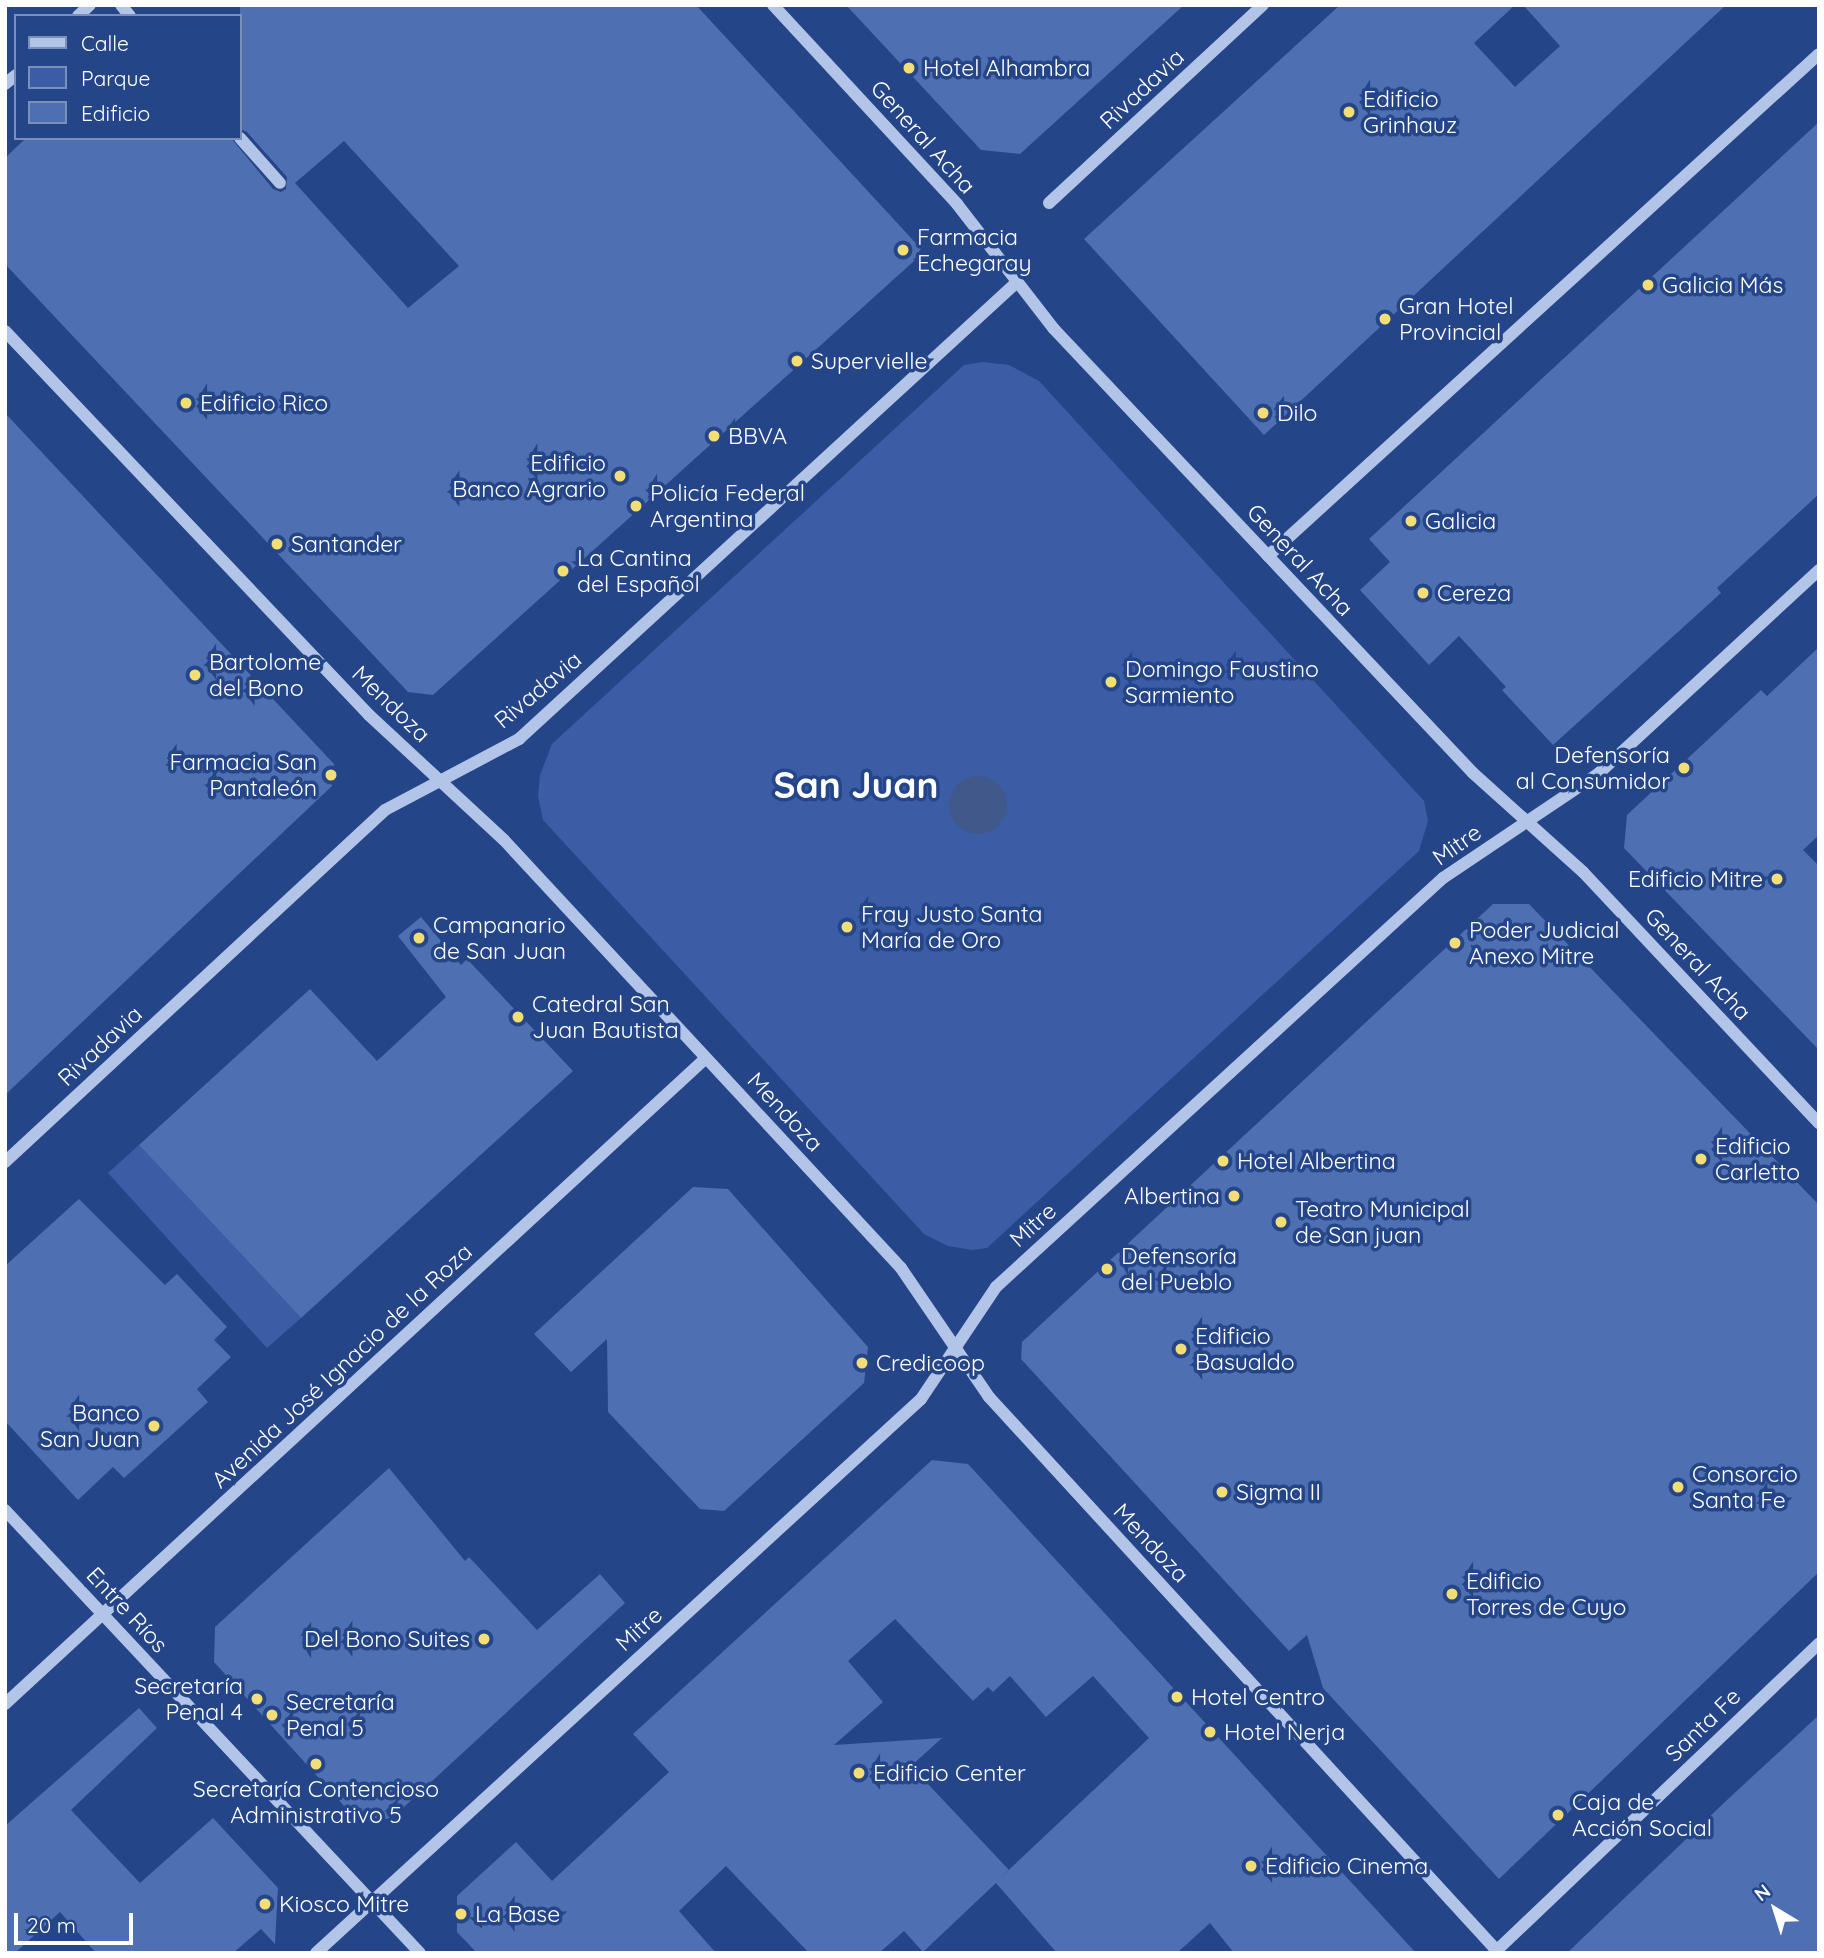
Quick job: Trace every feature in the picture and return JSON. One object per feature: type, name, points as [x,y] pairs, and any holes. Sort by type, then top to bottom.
[{"type":"street","name":"General Acha","points":[[773,5],[957,204],[1054,329],[1473,773],[1583,872],[1819,1123]]},
{"type":"street","name":"Rivadavia","points":[[1049,203],[1263,5]]},
{"type":"street","points":[[1268,556],[1819,54]]},
{"type":"street","points":[[242,140],[280,183]]},
{"type":"street","name":"Rivadavia","points":[[5,1162],[385,810],[519,739],[1017,282]]},
{"type":"street","name":"Mendoza","points":[[5,331],[369,715],[504,840],[901,1268],[989,1397],[1497,1952]]},
{"type":"street","name":"Mitre","points":[[316,1953],[920,1399],[996,1287],[1443,878],[1598,774],[1819,570]]},
{"type":"street","name":"Avenida José Ignacio de la Roza","points":[[5,1704],[706,1058]]},
{"type":"street","name":"Entre Ríos","points":[[5,1510],[420,1953]]},
{"type":"street","name":"Santa Fe","points":[[1497,1952],[1819,1643]]},
{"type":"green space","points":[[983,362],[1009,365],[1039,381],[1424,801],[1428,821],[1419,851],[987,1248],[972,1250],[948,1246],[924,1234],[543,820],[538,796],[540,775],[552,744],[964,365]]},
{"type":"green space","points":[[139,1145],[301,1318],[267,1348],[108,1173]]},
{"type":"shaded area","points":[[972,776],[984,776],[999,784],[1007,799],[1007,811],[999,826],[984,834],[972,834],[957,826],[949,811],[949,799],[957,784]]},
{"type":"building","points":[[240,5],[696,5],[924,252],[433,695],[408,692],[5,264],[5,158],[24,140],[233,140],[273,189],[281,192],[286,189],[287,177],[247,132],[242,130]],"holes":[[[344,141],[459,266],[408,308],[295,183]]]},
{"type":"building","points":[[846,5],[1184,5],[1020,154],[981,150]]},
{"type":"building","points":[[1340,5],[1515,5],[1474,43],[1515,87],[1560,46],[1523,5],[1726,5],[1264,435],[1084,239]]},
{"type":"building","points":[[1819,122],[1819,494],[1717,588],[1721,593],[1553,745],[1502,690],[1506,687],[1459,636],[1429,665],[1360,590],[1390,562],[1369,539]]},
{"type":"building","points":[[5,413],[334,764],[332,786],[5,1095]]},
{"type":"building","points":[[1819,647],[1819,835],[1803,850],[1819,866],[1819,1050],[1624,848],[1627,815],[1761,690],[1767,696]]},
{"type":"building","points":[[1493,904],[1529,904],[1819,1205],[1819,1572],[1499,1879],[1323,1688],[1307,1635],[1289,1651],[1021,1359],[1022,1342]]},
{"type":"building","points":[[421,917],[461,965],[467,959],[573,1071],[301,1318],[139,1145],[310,989],[377,1061],[446,997],[398,936]]},
{"type":"building","points":[[693,1187],[728,1189],[868,1347],[864,1383],[724,1511],[700,1509],[608,1412],[607,1339],[571,1372],[534,1334]]},
{"type":"building","points":[[79,1199],[165,1285],[177,1274],[227,1327],[214,1340],[231,1357],[197,1389],[208,1402],[124,1478],[113,1467],[78,1500],[5,1421],[5,1266]]},
{"type":"building","points":[[932,1460],[968,1464],[1416,1953],[1234,1953],[1210,1923],[1177,1953],[1057,1953],[996,1883],[923,1952],[904,1931],[879,1953],[809,1953],[726,1866],[679,1911],[716,1953],[477,1953],[457,1932],[457,1896],[516,1842],[552,1881],[669,1772],[633,1734]],"holes":[[[895,1619],[973,1701],[988,1687],[993,1692],[1010,1676],[1046,1717],[1093,1676],[1149,1738],[1009,1870],[911,1766],[942,1738],[834,1745],[883,1702],[848,1661]]]},
{"type":"building","points":[[389,1468],[465,1561],[469,1557],[537,1630],[600,1574],[625,1603],[391,1819],[354,1817],[214,1662],[215,1627]]},
{"type":"building","points":[[139,1708],[157,1728],[71,1810],[140,1883],[213,1818],[278,1888],[275,1944],[261,1929],[233,1953],[96,1953],[60,1912],[15,1953],[5,1953],[5,1826]]},
{"type":"building","points":[[1819,1715],[1819,1953],[1567,1953],[1727,1800]]},
{"type":"place","name":"Hotel Alhambra","points":[[909,68]]},
{"type":"place","name":"Edificio Grinhauz","points":[[1349,112]]},
{"type":"place","name":"Farmacia Echegaray","points":[[903,250]]},
{"type":"place","name":"Galicia Más","points":[[1648,285]]},
{"type":"place","name":"Gran Hotel Provincial","points":[[1385,319]]},
{"type":"place","name":"Supervielle","points":[[797,361]]},
{"type":"place","name":"Edificio Rico","points":[[186,403]]},
{"type":"place","name":"Dilo","points":[[1263,413]]},
{"type":"place","name":"BBVA","points":[[714,436]]},
{"type":"place","name":"Edificio Banco Agrario","points":[[620,476]]},
{"type":"place","name":"Policía Federal Argentina","points":[[636,506]]},
{"type":"place","name":"Galicia","points":[[1411,521]]},
{"type":"place","name":"Santander","points":[[277,544]]},
{"type":"place","name":"La Cantina del Español","points":[[563,571]]},
{"type":"place","name":"Cereza","points":[[1423,593]]},
{"type":"place","name":"Bartolome del Bono","points":[[195,675]]},
{"type":"place","name":"Domingo Faustino Sarmiento","points":[[1111,682]]},
{"type":"place","name":"Defensoría al Consumidor","points":[[1684,768]]},
{"type":"place","name":"Farmacia San Pantaleón","points":[[331,775]]},
{"type":"place","name":"Edificio Mitre","points":[[1777,879]]},
{"type":"place","name":"Fray Justo Santa María de Oro","points":[[847,927]]},
{"type":"place","name":"Campanario de San Juan","points":[[419,938]]},
{"type":"place","name":"Poder Judicial Anexo Mitre","points":[[1455,943]]},
{"type":"place","name":"Catedral San Juan Bautista","points":[[518,1017]]},
{"type":"place","name":"Edificio Carletto","points":[[1701,1159]]},
{"type":"place","name":"Hotel Albertina","points":[[1223,1161]]},
{"type":"place","name":"Albertina","points":[[1234,1196]]},
{"type":"place","name":"Teatro Municipal de San juan","points":[[1281,1222]]},
{"type":"place","name":"Defensoría del Pueblo","points":[[1107,1269]]},
{"type":"place","name":"Edificio Basualdo","points":[[1181,1349]]},
{"type":"place","name":"Credicoop","points":[[862,1363]]},
{"type":"place","name":"Banco San Juan","points":[[154,1426]]},
{"type":"place","name":"Consorcio Santa Fe","points":[[1678,1487]]},
{"type":"place","name":"Sigma II","points":[[1222,1492]]},
{"type":"place","name":"Edificio Torres de Cuyo","points":[[1452,1594]]},
{"type":"place","name":"Del Bono Suites","points":[[484,1639]]},
{"type":"place","name":"Hotel Centro","points":[[1177,1697]]},
{"type":"place","name":"Secretaría Penal 4","points":[[257,1699]]},
{"type":"place","name":"Secretaría Penal 5","points":[[272,1715]]},
{"type":"place","name":"Hotel Nerja","points":[[1210,1732]]},
{"type":"place","name":"Secretaría Contencioso Administrativo 5","points":[[316,1764]]},
{"type":"place","name":"Edificio Center","points":[[859,1773]]},
{"type":"place","name":"Caja de Acción Social","points":[[1558,1815]]},
{"type":"place","name":"Edificio Cinema","points":[[1251,1866]]},
{"type":"place","name":"Kiosco Mitre","points":[[265,1904]]},
{"type":"place","name":"La Base","points":[[461,1914]]},
{"type":"district","name":"San Juan","points":[[856,784]]}]
